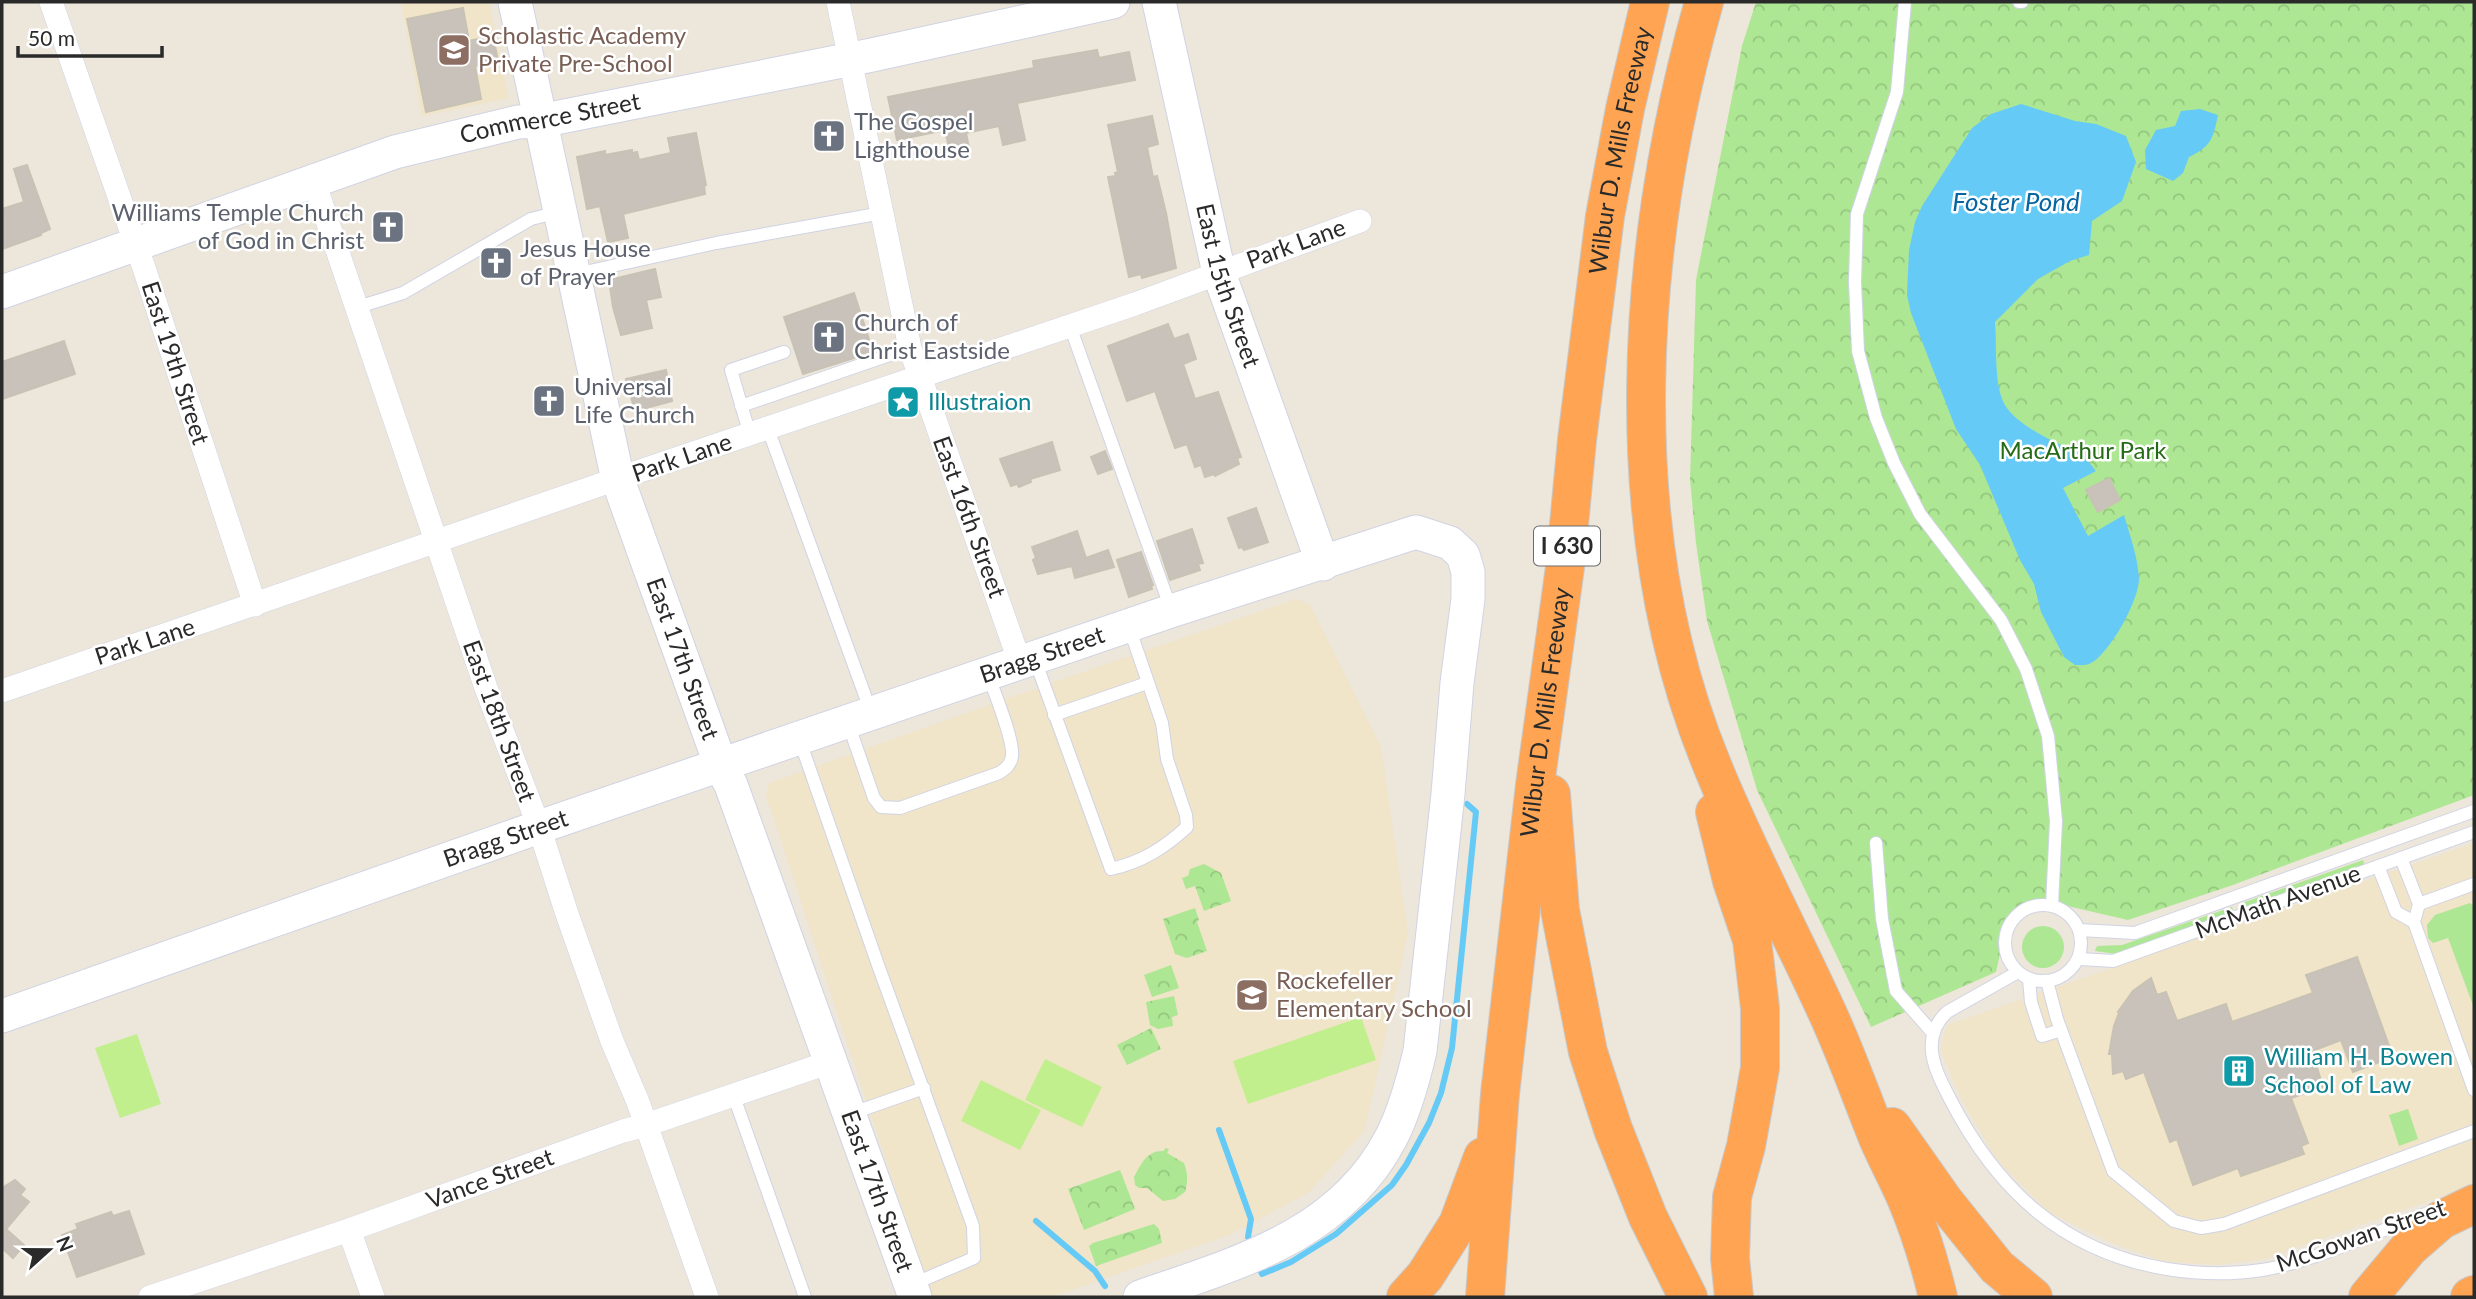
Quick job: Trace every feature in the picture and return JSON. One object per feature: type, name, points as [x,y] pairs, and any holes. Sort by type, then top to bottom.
[{"type":"highway","points":[[1625,109],[1633,2]]},
{"type":"highway","name":"Wilbur D. Mills Freeway","points":[[1500,1094],[1605,216],[1625,109],[1650,2]]},
{"type":"highway","name":"Wilbur D. Mills Freeway","points":[[1704,2],[1686,67],[1663,188],[1650,303],[1644,411],[1654,537],[1666,608],[1689,701],[1712,764],[1829,1016]]},
{"type":"highway","points":[[1689,701],[1732,881],[1752,940],[1760,1007],[1760,1068],[1746,1146],[1732,1197],[1730,1258],[1734,1297]]},
{"type":"highway","points":[[1545,725],[1560,910],[1588,1052],[1613,1129],[1648,1217],[1688,1297]]},
{"type":"highway","points":[[1829,1016],[1880,1143],[1908,1202],[1930,1264],[1938,1297]]},
{"type":"highway","points":[[1829,1016],[1894,1131],[1944,1201],[1997,1267],[2034,1297]]},
{"type":"highway","points":[[1406,1297],[1424,1276],[1458,1224],[1482,1158],[1500,1094]]},
{"type":"highway","points":[[1485,1297],[1500,1094]]},
{"type":"highway","points":[[2368,1297],[2409,1248],[2441,1220],[2474,1204]]},
{"type":"highway","points":[[2470,1297],[2474,1294]]},
{"type":"street","name":"East 19th Street","points":[[51,2],[255,605]]},
{"type":"street","name":"East 17th Street","points":[[515,2],[618,480],[913,1291]]},
{"type":"street","name":"East 16th Street","points":[[838,2],[910,348],[919,378],[1027,660]]},
{"type":"street","name":"Commerce Street","points":[[2,292],[395,152],[518,122],[540,121],[850,60],[1113,2]]},
{"type":"street","name":"East 15th Street","points":[[1159,2],[1219,273],[1324,564]]},
{"type":"street","name":"East 18th Street","points":[[314,182],[498,723],[539,827],[611,1041],[646,1125],[707,1297]]},
{"type":"street","name":"Park Lane","points":[[2,691],[1070,326],[1360,221]]},
{"type":"street","name":"Bragg Street","points":[[2,1016],[539,827],[1171,611],[1324,564],[1416,532],[1450,543],[1463,555],[1468,572],[1468,599],[1420,1051],[1411,1087],[1391,1139],[1356,1189],[1312,1226],[1288,1241],[1236,1263],[1140,1297]]},
{"type":"street","name":"Vance Street","points":[[150,1297],[349,1230],[565,1151],[830,1062]]},
{"type":"street","points":[[349,1230],[373,1297]]},
{"type":"lane","points":[[1905,2],[1897,92],[1857,214],[1855,282],[1858,351],[1876,418],[1894,463],[1920,514],[2001,620],[2026,669],[2048,736],[2056,821],[2052,906]]},
{"type":"lane","points":[[355,308],[403,293],[531,219],[559,212]]},
{"type":"lane","points":[[572,275],[716,243],[881,213]]},
{"type":"lane","points":[[1070,326],[1171,611]]},
{"type":"lane","points":[[741,406],[910,348]]},
{"type":"lane","points":[[784,352],[731,370],[741,406],[759,432],[860,719],[874,798],[881,807],[900,808],[999,773],[1008,766],[1012,756],[1010,742],[988,674]]},
{"type":"lane","points":[[1027,660],[1054,715],[1111,869],[1132,864],[1163,848],[1187,827],[1186,815],[1167,759],[1162,723],[1129,626]]},
{"type":"lane","points":[[1054,715],[1147,683]]},
{"type":"lane","points":[[800,740],[973,1226],[974,1258],[913,1291]]},
{"type":"lane","name":"McMath Avenue","points":[[2079,930],[2135,933],[2474,811]]},
{"type":"lane","name":"McMath Avenue","points":[[2080,959],[2113,961],[2474,832]]},
{"type":"lane","points":[[1876,843],[1882,919],[1896,991],[1932,1032],[1947,1012],[2023,975],[2047,981],[2065,975],[2080,959],[2079,930],[2073,919],[2052,906],[2039,905],[2017,915],[2006,937],[2006,950],[2010,962],[2023,975],[2042,1035],[2061,1030]]},
{"type":"lane","points":[[2401,858],[2419,904],[2414,922],[2474,1090]]},
{"type":"lane","points":[[2378,866],[2396,912],[2414,922]]},
{"type":"lane","points":[[2419,904],[2474,884]]},
{"type":"lane","points":[[2047,981],[2061,1030],[2113,1171],[2174,1221],[2201,1228],[2224,1224],[2474,1131]]},
{"type":"lane","name":"McGowan Street","points":[[1932,1032],[1932,1055],[1945,1089],[1964,1126],[1986,1160],[2007,1185],[2056,1227],[2083,1243],[2148,1266],[2222,1274],[2264,1270],[2316,1255],[2474,1196]]},
{"type":"lane","points":[[850,1114],[924,1088]]},
{"type":"lane","points":[[733,1094],[805,1297]]},
{"type":"shaded area","name":"Scholastic Academy Private Pre-School","points":[[401,2],[489,2],[509,98],[422,116]]},
{"type":"shaded area","points":[[1296,599],[1310,605],[1381,747],[1408,933],[1365,1130],[1308,1193],[1229,1235],[1052,1297],[931,1297],[766,796],[769,783]]},
{"type":"shaded area","points":[[2474,843],[2474,1185],[2265,1259],[2216,1265],[2162,1261],[2110,1242],[2048,1212],[1996,1159],[1961,1098],[1940,1049],[1947,1025]]},
{"type":"green space","name":"MacArthur Park","points":[[1756,2],[2474,2],[2474,795],[2230,886],[2128,920],[2037,899],[2013,916],[2000,933],[2002,945],[1996,972],[1871,1027],[1757,790],[1707,621],[1696,543],[1690,480],[1696,280],[1742,46]]},
{"type":"green space","points":[[2363,860],[2365,866],[2244,909],[2242,903]]},
{"type":"green space","points":[[1204,864],[1221,873],[1231,901],[1204,911],[1195,886],[1186,889],[1182,878],[1188,876],[1190,869]]},
{"type":"green space","points":[[2470,903],[2474,906],[2474,1008],[2448,938],[2433,943],[2428,938],[2427,925],[2435,915]]},
{"type":"green space","points":[[2232,907],[2234,913],[2116,954],[2095,951],[2097,946],[2122,945]]},
{"type":"green space","points":[[1195,908],[1207,951],[1187,958],[1175,954],[1163,919]]},
{"type":"green space","points":[[2043,926],[2058,932],[2064,947],[2058,962],[2043,968],[2028,962],[2022,947],[2028,932]]},
{"type":"green space","points":[[1171,965],[1179,988],[1152,997],[1144,975]]},
{"type":"green space","points":[[1174,996],[1178,1015],[1172,1017],[1173,1026],[1158,1029],[1150,1025],[1146,1002]]},
{"type":"green space","points":[[1361,1017],[1376,1060],[1248,1104],[1233,1061]]},
{"type":"green space","points":[[1151,1028],[1161,1049],[1127,1065],[1117,1045]]},
{"type":"green space","points":[[137,1034],[161,1104],[120,1118],[95,1048]]},
{"type":"green space","points":[[1045,1059],[1102,1087],[1082,1127],[1025,1100]]},
{"type":"green space","points":[[981,1080],[1041,1110],[1020,1150],[961,1121]]},
{"type":"green space","points":[[2408,1109],[2418,1139],[2399,1146],[2389,1115]]},
{"type":"green space","points":[[1165,1148],[1169,1149],[1167,1153],[1184,1163],[1187,1181],[1185,1192],[1175,1199],[1163,1201],[1147,1188],[1135,1185],[1134,1177],[1145,1159],[1153,1153],[1164,1151]]},
{"type":"green space","points":[[1120,1170],[1135,1209],[1084,1230],[1068,1189]]},
{"type":"green space","points":[[1154,1224],[1159,1229],[1162,1243],[1096,1266],[1089,1246],[1093,1243]]},
{"type":"water","name":"Foster Pond","points":[[2021,104],[2075,121],[2096,124],[2126,136],[2136,162],[2122,201],[2092,221],[2089,255],[2070,261],[2038,279],[1995,322],[1998,381],[2006,406],[2034,430],[2082,455],[2096,471],[2063,488],[2088,536],[2124,515],[2133,547],[2139,579],[2134,600],[2107,649],[2085,665],[2075,665],[2064,657],[2041,612],[2034,584],[2020,560],[1980,465],[1956,429],[1911,313],[1907,295],[1909,250],[1915,222],[1922,206],[1972,128],[1991,114]]},
{"type":"water","points":[[2200,109],[2218,115],[2215,130],[2207,145],[2189,157],[2183,173],[2173,181],[2146,169],[2145,150],[2156,130],[2175,126],[2181,111]]},
{"type":"building","name":"Scholastic Academy Private Pre-School","points":[[463,8],[469,41],[493,36],[498,61],[475,66],[481,99],[426,112],[407,19]]},
{"type":"building","points":[[1097,50],[1099,58],[1129,52],[1135,80],[1017,103],[1025,140],[1003,145],[999,126],[966,133],[969,148],[950,152],[945,130],[897,140],[888,97],[1034,68],[1033,61]]},
{"type":"building","points":[[1152,116],[1158,144],[1147,147],[1153,177],[1157,176],[1166,213],[1176,268],[1142,278],[1141,274],[1129,277],[1108,177],[1116,176],[1115,173],[1118,172],[1108,125]]},
{"type":"building","points":[[696,133],[706,185],[705,194],[623,214],[628,238],[608,242],[600,206],[587,209],[577,157],[605,151],[605,155],[632,150],[632,153],[637,152],[639,160],[671,153],[668,138]]},
{"type":"building","points":[[27,165],[50,229],[2,249],[2,209],[24,202],[14,169]]},
{"type":"building","points":[[655,269],[661,297],[646,300],[652,328],[621,335],[609,280]]},
{"type":"building","name":"Church of Christ Eastside","points":[[854,293],[873,352],[803,374],[784,317]]},
{"type":"building","points":[[1168,324],[1174,339],[1188,334],[1196,359],[1183,364],[1195,399],[1218,392],[1241,457],[1237,458],[1239,464],[1215,476],[1205,477],[1201,465],[1195,467],[1187,444],[1175,448],[1155,391],[1127,401],[1108,346]]},
{"type":"building","points":[[64,341],[75,374],[2,399],[2,362]]},
{"type":"building","points":[[666,370],[672,401],[635,411],[626,379]]},
{"type":"building","points":[[1052,442],[1060,470],[1030,479],[1031,482],[1019,487],[1017,484],[1011,486],[1000,459]]},
{"type":"building","points":[[1105,451],[1112,469],[1098,474],[1091,457]]},
{"type":"building","points":[[2109,478],[2120,500],[2098,512],[2086,490]]},
{"type":"building","points":[[1256,508],[1268,542],[1244,550],[1239,548],[1228,518]]},
{"type":"building","points":[[1192,529],[1203,563],[1198,564],[1200,570],[1170,580],[1157,541]]},
{"type":"building","points":[[1077,531],[1086,558],[1108,550],[1114,567],[1075,578],[1072,566],[1038,574],[1032,547]]},
{"type":"building","points":[[1141,552],[1152,589],[1129,597],[1117,560]]},
{"type":"building","name":"William H. Bowen School of Law","points":[[2357,957],[2393,1057],[2353,1072],[2341,1040],[2312,1051],[2323,1087],[2291,1098],[2308,1143],[2301,1146],[2304,1154],[2241,1176],[2238,1168],[2193,1185],[2177,1139],[2170,1142],[2144,1072],[2126,1079],[2123,1071],[2113,1074],[2112,1054],[2109,1054],[2114,1026],[2118,1012],[2133,991],[2151,978],[2157,995],[2166,992],[2177,1021],[2226,1004],[2232,1022],[2313,993],[2306,975]]},
{"type":"building","points":[[15,1180],[25,1189],[20,1195],[29,1202],[6,1229],[24,1245],[13,1258],[2,1248],[2,1188]]},
{"type":"building","points":[[129,1211],[144,1254],[77,1277],[62,1235],[78,1229],[76,1224],[111,1212],[113,1216]]},
{"type":"waterway","points":[[1260,1269],[1262,1274],[1291,1262],[1336,1234],[1392,1185],[1429,1123],[1441,1093],[1452,1048],[1476,812],[1467,804]]},
{"type":"waterway","points":[[1219,1130],[1251,1219],[1248,1237]]},
{"type":"waterway","points":[[1036,1221],[1095,1271],[1105,1286]]},
{"type":"place","name":"Scholastic Academy Private Pre-School","points":[[454,50]]},
{"type":"place","name":"The Gospel Lighthouse","points":[[829,136]]},
{"type":"place","name":"Williams Temple Church of God in Christ","points":[[388,227]]},
{"type":"place","name":"Jesus House of Prayer","points":[[496,263]]},
{"type":"place","name":"Church of Christ Eastside","points":[[829,337]]},
{"type":"place","name":"Universal Life Church","points":[[549,401]]},
{"type":"place","name":"Illustraion","points":[[903,402]]},
{"type":"place","name":"Rockefeller Elementary School","points":[[1252,995]]},
{"type":"place","name":"William H. Bowen School of Law","points":[[2239,1071]]}]
